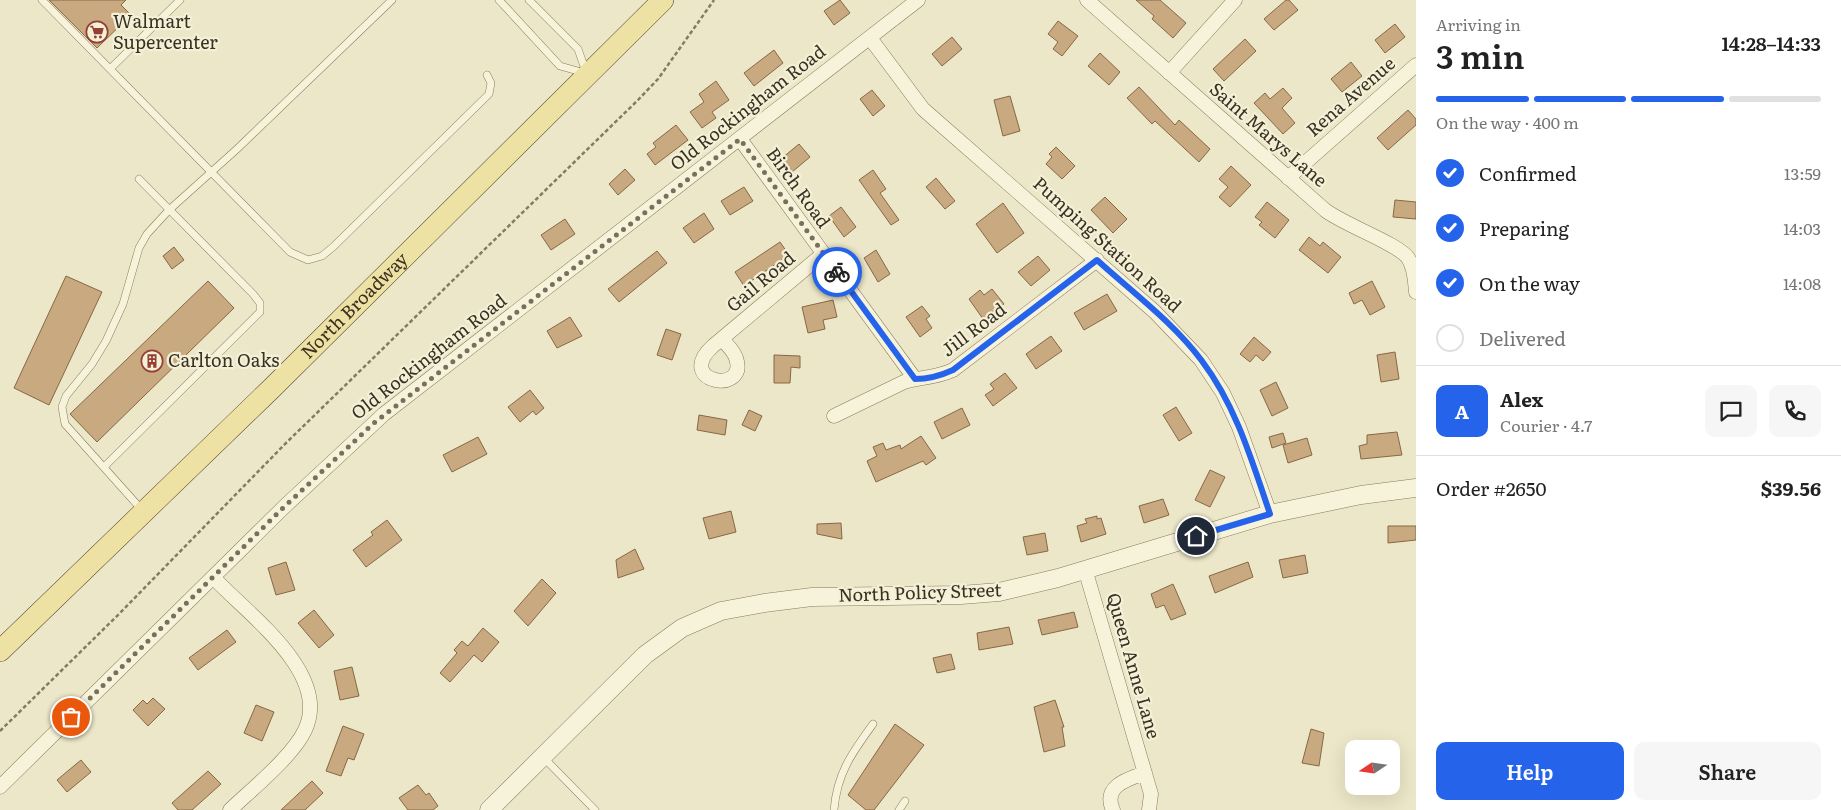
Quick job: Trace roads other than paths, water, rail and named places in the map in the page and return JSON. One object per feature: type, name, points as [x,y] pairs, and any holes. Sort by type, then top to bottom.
[{"type":"main road","name":"North Broadway","points":[[0,652],[145,512],[663,0]]},
{"type":"street","name":"Old Rockingham Road","points":[[0,787],[213,577],[384,414],[918,0]]},
{"type":"street","name":"Saint Marys Lane","points":[[1088,0],[1168,73],[1335,218],[1413,257],[1416,292]]},
{"type":"street","points":[[1168,73],[1235,0]]},
{"type":"street","name":"Pumping Station Road","points":[[870,38],[923,109],[1097,260],[1183,340],[1212,375],[1243,435],[1270,514]]},
{"type":"street","name":"Rena Avenue","points":[[1288,178],[1416,65]]},
{"type":"street","name":"Birch Road","points":[[740,139],[915,379]]},
{"type":"street","name":"Gail Road","points":[[722,339],[823,254]]},
{"type":"street","name":"Jill Road","points":[[834,416],[915,379],[933,378],[953,370],[1097,260]]},
{"type":"street","name":"North Policy Street","points":[[489,810],[544,758],[645,655],[682,628],[721,611],[764,603],[812,598],[980,594],[1019,587],[1086,569],[1270,514],[1361,495],[1416,488]]},
{"type":"street","name":"Queen Anne Lane","points":[[1086,569],[1151,794],[1149,810]]},
{"type":"street","points":[[213,577],[285,651],[303,677],[310,702],[309,717],[299,740],[230,810]]},
{"type":"street","points":[[1114,810],[1110,799],[1115,787],[1125,780],[1145,773]]},
{"type":"lane","points":[[42,0],[290,252],[299,258],[315,260],[333,247],[489,94],[491,83],[487,75]]},
{"type":"lane","points":[[110,69],[180,0]]},
{"type":"lane","points":[[145,512],[65,424],[62,407],[66,396],[92,364],[106,341],[123,304],[139,248],[146,234],[169,210],[392,0]]},
{"type":"lane","points":[[499,0],[560,66],[587,74]]},
{"type":"lane","points":[[529,0],[578,49],[587,74]]},
{"type":"lane","points":[[105,466],[260,312],[260,303],[253,294],[139,180]]},
{"type":"lane","points":[[834,810],[836,791],[847,759],[873,724]]},
{"type":"lane","points":[[544,758],[595,810]]},
{"type":"lane","points":[[899,810],[905,801]]},
{"type":"place","name":"Walmart Supercenter","points":[[97,32]]},
{"type":"place","name":"Carlton Oaks","points":[[152,361]]}]
